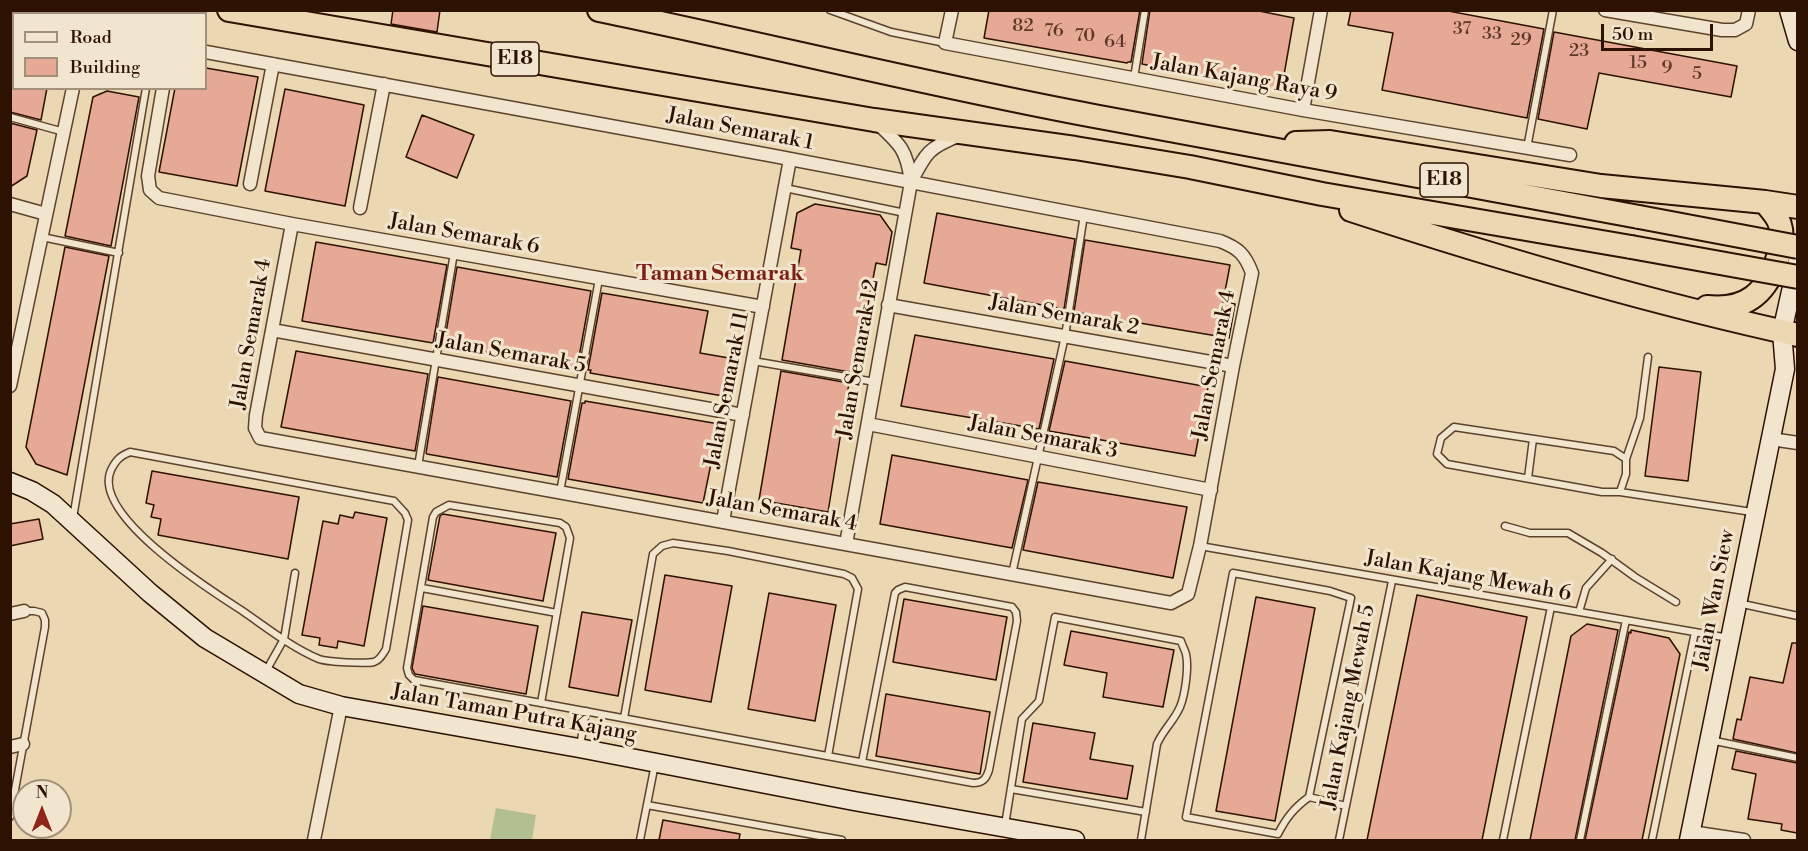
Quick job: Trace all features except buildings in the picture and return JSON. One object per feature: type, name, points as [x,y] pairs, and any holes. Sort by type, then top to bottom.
[{"type":"highway","name":"E18","points":[[229,10],[874,120],[1190,167],[1271,184],[1797,277]]},
{"type":"highway","name":"E18","points":[[598,10],[1093,116],[1797,248]]},
{"type":"highway","points":[[1249,144],[1330,142],[1601,186],[1797,207]]},
{"type":"highway","points":[[1271,184],[1439,239],[1792,338]]},
{"type":"highway","points":[[1658,302],[1717,308],[1732,307],[1755,297],[1770,279],[1780,248],[1780,225],[1775,214],[1765,202]]},
{"type":"street","points":[[945,43],[952,10]]},
{"type":"street","points":[[1303,110],[1320,10]]},
{"type":"street","points":[[1605,10],[1722,30],[1735,30],[1746,24],[1749,10]]},
{"type":"street","points":[[1789,10],[1797,41]]},
{"type":"street","name":"Jalan Kajang Raya 9","points":[[945,43],[1303,110],[1570,155]]},
{"type":"street","name":"Jalan Semarak 1","points":[[207,52],[790,159],[1220,241],[1235,247],[1247,260],[1252,273]]},
{"type":"street","points":[[250,184],[273,64]]},
{"type":"street","points":[[360,208],[384,84]]},
{"type":"street","points":[[10,386],[73,90]]},
{"type":"street","name":"Jalan Semarak 6","points":[[163,90],[148,176],[150,190],[159,198],[292,224],[763,307]]},
{"type":"street","name":"Jalan Semarak 12","points":[[874,120],[897,141],[907,158],[911,182]]},
{"type":"street","name":"Jalan Semarak 12","points":[[846,544],[911,182],[930,150],[938,144],[966,133]]},
{"type":"street","name":"Jalan Semarak 11","points":[[723,521],[790,159]]},
{"type":"street","points":[[10,204],[46,214]]},
{"type":"street","name":"Jalan Semarak 4","points":[[292,224],[255,428],[261,438],[1171,603],[1188,594],[1200,546],[1252,273]]},
{"type":"street","name":"Jalan Wan Siew","points":[[1690,836],[1792,338],[1797,260]]},
{"type":"street","name":"Jalan Semarak 2","points":[[888,305],[1233,366]]},
{"type":"street","name":"Jalan Semarak 5","points":[[272,330],[743,416]]},
{"type":"street","name":"Jalan Semarak 3","points":[[868,424],[1211,490]]},
{"type":"street","points":[[1771,439],[1797,443]]},
{"type":"street","name":"Jalan Taman Putra Kajang","points":[[10,482],[46,500],[150,593],[205,638],[299,694],[341,706],[1076,840]]},
{"type":"street","points":[[10,614],[24,611]]},
{"type":"street","points":[[314,840],[341,706]]},
{"type":"street","points":[[1690,836],[1744,840]]},
{"type":"lane","points":[[830,10],[891,32],[945,43]]},
{"type":"lane","points":[[1134,79],[1145,10]]},
{"type":"lane","points":[[1527,148],[1553,10]]},
{"type":"lane","points":[[72,521],[146,90]]},
{"type":"lane","points":[[10,117],[64,132]]},
{"type":"lane","points":[[785,188],[905,213]]},
{"type":"lane","points":[[1012,574],[1065,336],[1084,214]]},
{"type":"lane","points":[[42,237],[119,253]]},
{"type":"lane","points":[[418,466],[454,253]]},
{"type":"lane","points":[[560,492],[599,279]]},
{"type":"lane","points":[[1620,492],[1626,474],[1626,459],[1640,418],[1648,357]]},
{"type":"lane","points":[[753,361],[875,382]]},
{"type":"lane","points":[[1626,459],[1614,451],[1454,427],[1441,438],[1437,454],[1447,464],[1602,492],[1620,492],[1756,512]]},
{"type":"lane","points":[[1528,478],[1533,438]]},
{"type":"lane","points":[[130,452],[394,501],[405,513],[408,520],[386,649],[380,658],[373,662],[320,660],[284,639],[176,566],[136,531],[116,504],[110,488],[109,475],[122,455],[130,452]]},
{"type":"lane","points":[[541,703],[570,538],[566,527],[560,523],[449,505],[442,508],[433,517],[407,668],[414,680],[974,783],[980,783],[986,778],[989,770],[1017,621],[1016,612],[1012,607],[905,587],[898,590],[862,762]]},
{"type":"lane","points":[[1505,525],[1530,533],[1568,533],[1676,602]]},
{"type":"lane","points":[[624,718],[653,554],[662,546],[673,543],[728,551],[844,574],[852,578],[858,589],[828,756]]},
{"type":"lane","name":"Jalan Kajang Mewah 6","points":[[1200,546],[1731,638]]},
{"type":"lane","points":[[1579,612],[1586,588],[1612,559]]},
{"type":"lane","points":[[264,674],[284,639],[295,573]]},
{"type":"lane","points":[[1309,797],[1351,598],[1330,591],[1233,573],[1186,817],[1278,834],[1294,808],[1309,797],[1346,806]]},
{"type":"lane","name":"Jalan Kajang Mewah 5","points":[[1339,840],[1392,580]]},
{"type":"lane","points":[[422,588],[557,613]]},
{"type":"lane","points":[[1738,603],[1797,616]]},
{"type":"lane","points":[[1503,840],[1551,607]]},
{"type":"lane","points":[[10,817],[17,745],[45,627],[42,613],[24,611]]},
{"type":"lane","points":[[1005,828],[1022,719],[1039,701],[1055,617],[1180,641],[1186,653],[1187,673],[1180,706],[1172,721],[1162,732],[1157,744],[1141,840]]},
{"type":"lane","points":[[1580,840],[1626,620]]},
{"type":"lane","points":[[1652,840],[1695,632]]},
{"type":"lane","points":[[579,748],[586,711]]},
{"type":"lane","points":[[1710,740],[1797,758]]},
{"type":"lane","points":[[640,840],[655,764]]},
{"type":"lane","points":[[1011,789],[1146,812]]},
{"type":"lane","points":[[647,805],[824,839],[842,840]]},
{"type":"green space","points":[[496,808],[536,815],[532,840],[490,840]]},
{"type":"district","name":"Taman Semarak","points":[[720,275]]}]
